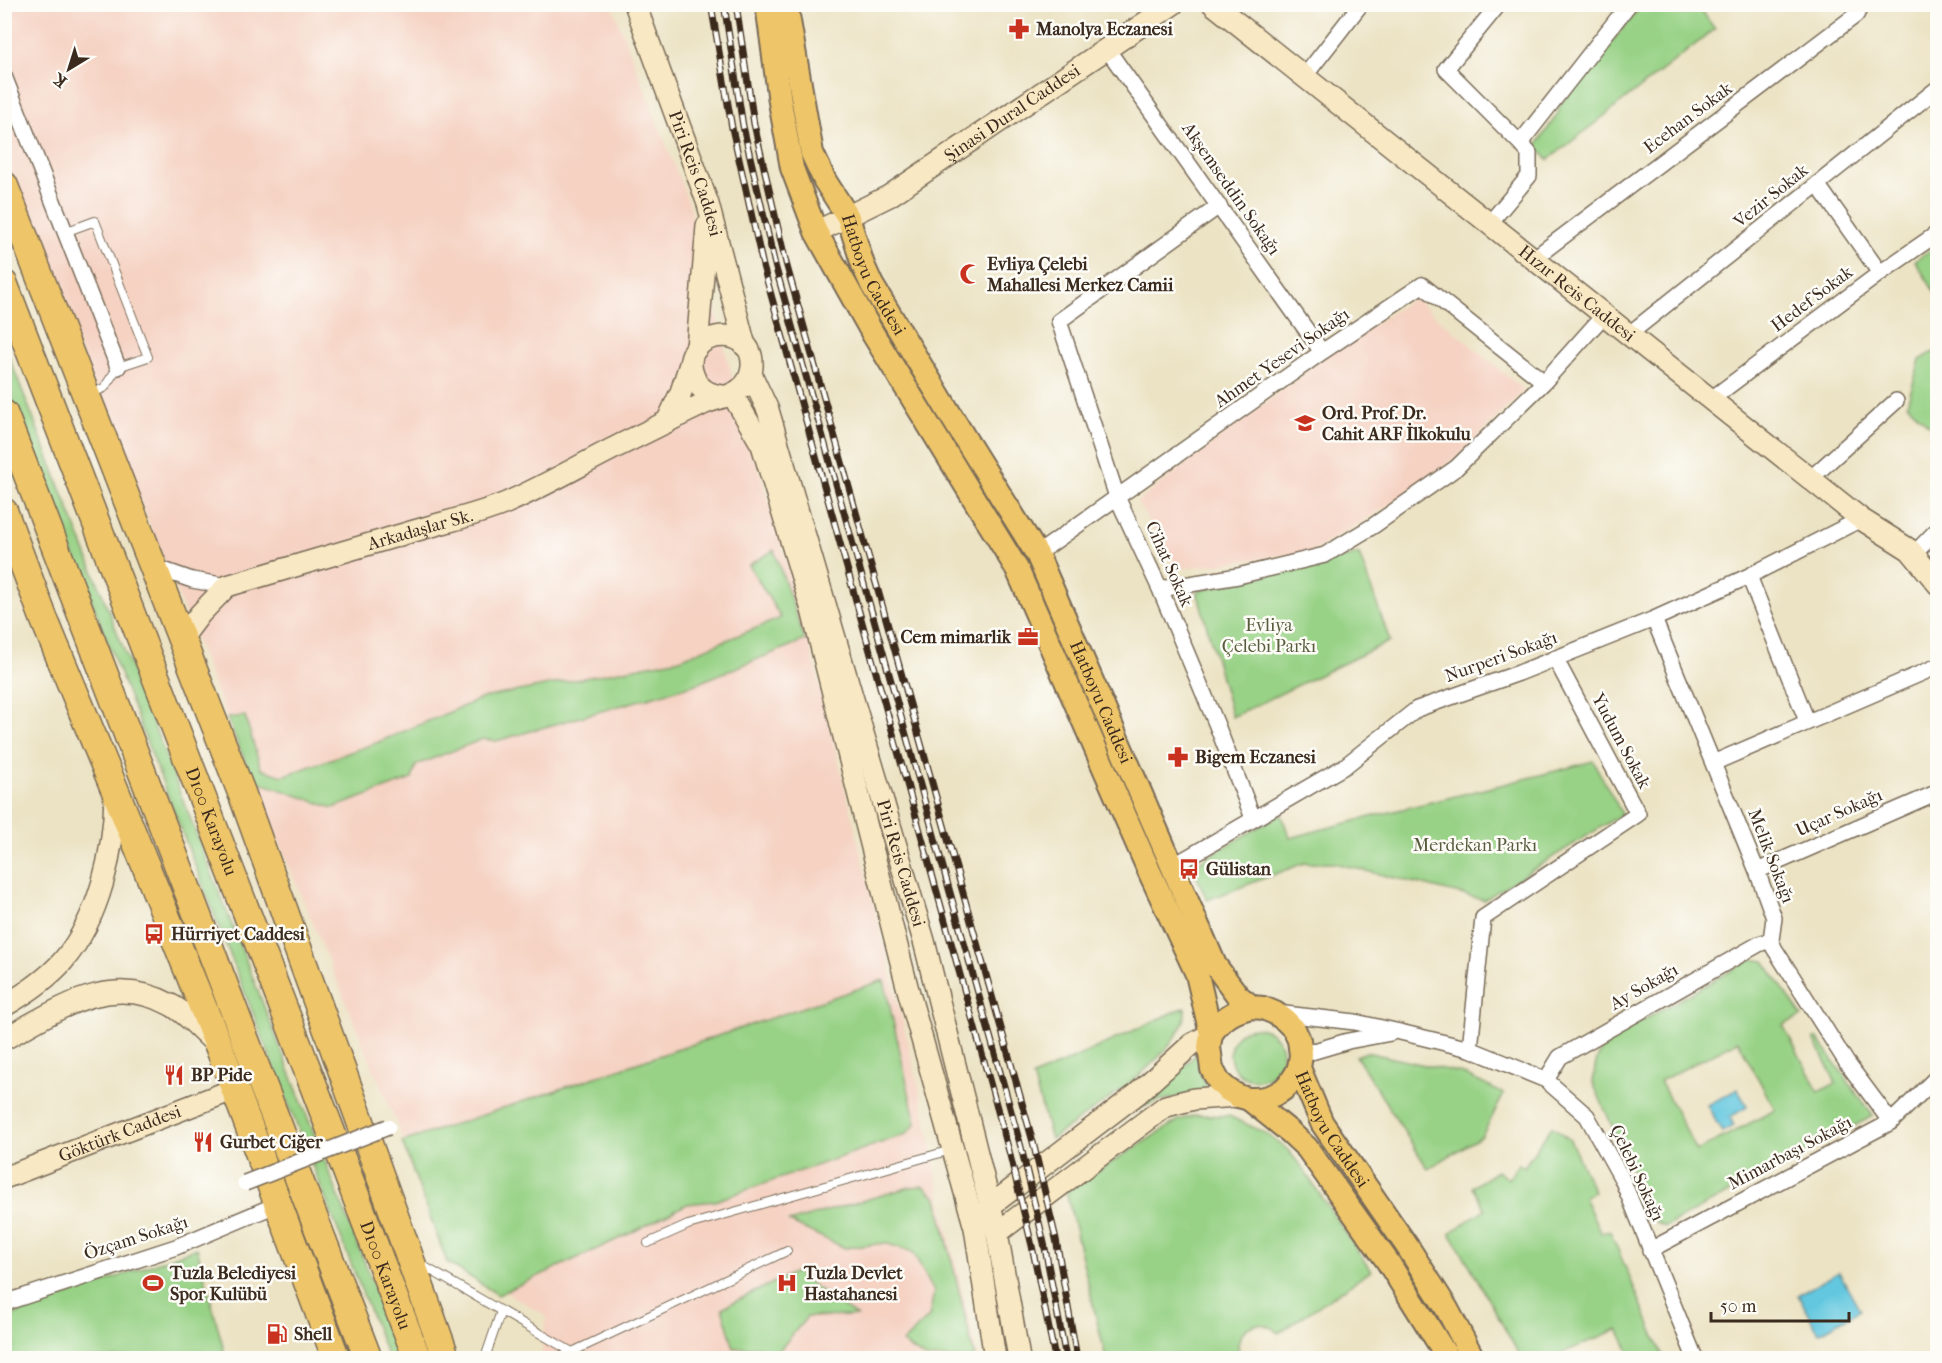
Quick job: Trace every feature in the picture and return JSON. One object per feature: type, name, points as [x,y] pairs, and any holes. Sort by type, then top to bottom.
[{"type":"highway","points":[[4,185],[246,805],[446,1359]]},
{"type":"highway","name":"D100 Karayolu","points":[[4,284],[417,1359]]},
{"type":"highway","points":[[4,414],[368,1359]]},
{"type":"highway","points":[[4,512],[44,619],[219,1047],[336,1359]]},
{"type":"main road","name":"Hatboyu Caddesi","points":[[767,4],[780,102],[792,168],[816,231],[873,334],[1017,569],[1197,975],[1210,1034],[1212,1069],[1219,1082],[1290,1132],[1307,1148],[1388,1262],[1448,1359]]},
{"type":"main road","name":"Hatboyu Caddesi","points":[[786,4],[812,153],[825,181],[848,218],[872,285],[1037,554],[1215,965],[1238,996],[1252,1007],[1263,1008],[1275,1013],[1294,1029],[1299,1040],[1300,1062],[1322,1123],[1409,1249],[1447,1309],[1473,1359]]},
{"type":"main road","points":[[1210,1034],[1218,1023],[1228,1016],[1252,1007]]},
{"type":"main road","points":[[1243,1098],[1260,1100],[1281,1092],[1293,1080],[1300,1062]]},
{"type":"street","name":"Piri Reis Caddesi","points":[[635,4],[708,204],[745,346]]},
{"type":"street","name":"Şinasi Dural Caddesi","points":[[816,231],[848,218],[889,196],[1173,4]]},
{"type":"street","name":"Hızır Reis Caddesi","points":[[1213,4],[1861,519],[1910,550],[1938,584]]},
{"type":"street","points":[[1304,77],[1361,4]]},
{"type":"street","points":[[1489,224],[1529,176],[1529,153],[1446,69],[1499,4]]},
{"type":"street","points":[[1520,143],[1629,4]]},
{"type":"street","name":"Ecehan Sokak","points":[[1533,259],[1856,15],[1862,4]]},
{"type":"street","name":"Akşemseddin Sokağı","points":[[1107,49],[1322,352]]},
{"type":"street","points":[[4,76],[118,367]]},
{"type":"street","name":"Vezir Sokak","points":[[1628,335],[1938,88]]},
{"type":"street","name":"Hedef Sokak","points":[[1710,400],[1880,273],[1817,184]]},
{"type":"street","points":[[667,422],[681,392],[694,354],[708,338],[718,335],[738,340],[750,355],[751,374],[747,383],[727,395],[706,391],[699,386],[691,369],[694,354],[708,204]]},
{"type":"street","name":"Cihat Sokak","points":[[1219,206],[1059,321],[1117,497],[1160,589],[1253,818]]},
{"type":"street","points":[[1880,273],[1938,233]]},
{"type":"street","name":"Ahmet Yesevi Sokağı","points":[[1037,554],[1322,352],[1422,285],[1544,382]]},
{"type":"street","points":[[1160,589],[1238,576],[1325,555],[1373,526],[1456,468],[1544,382],[1604,315]]},
{"type":"street","name":"Piri Reis Caddesi","points":[[751,374],[768,410],[924,941],[997,1233],[1019,1359]]},
{"type":"street","name":"Piri Reis Caddesi","points":[[727,395],[762,445],[812,610],[907,986],[975,1228],[995,1359]]},
{"type":"street","name":"Arkadaşlar Sk.","points":[[182,638],[200,614],[227,586],[504,503],[667,422],[727,395]]},
{"type":"street","points":[[1810,479],[1896,401]]},
{"type":"street","name":"Nurperi Sokağı","points":[[1173,866],[1345,766],[1417,709],[1654,619],[1749,576],[1861,519]]},
{"type":"street","points":[[1914,554],[1938,529]]},
{"type":"street","points":[[155,567],[192,580],[227,586]]},
{"type":"street","points":[[1749,576],[1807,721]]},
{"type":"street","name":"Melik Sokağı","points":[[1654,619],[1757,871],[1774,918],[1771,940]]},
{"type":"street","name":"Yudum Sokak","points":[[1470,1050],[1483,918],[1638,814],[1555,658]]},
{"type":"street","points":[[1713,763],[1938,666]]},
{"type":"street","points":[[4,1006],[39,983],[62,961],[80,937],[98,896],[109,860],[114,823],[115,790]]},
{"type":"street","name":"Uçar Sokağı","points":[[1757,871],[1938,792]]},
{"type":"street","points":[[1771,940],[1847,1063],[1891,1122]]},
{"type":"street","name":"Ay Sokağı","points":[[1546,1080],[1560,1057],[1759,944],[1771,940]]},
{"type":"street","points":[[4,1039],[79,1000],[104,992],[122,991],[139,993],[172,1005],[186,1015],[219,1047]]},
{"type":"street","name":"Çelebi Sokağı","points":[[1275,1013],[1356,1022],[1400,1032],[1470,1050],[1546,1080],[1587,1116],[1622,1179],[1695,1359]]},
{"type":"street","points":[[1300,1062],[1348,1041],[1400,1032]]},
{"type":"street","points":[[1210,1034],[1192,1044],[1137,1094],[990,1206],[975,1228],[997,1233],[1166,1106],[1194,1099],[1243,1098]]},
{"type":"street","name":"Mimarbaşı Sokağı","points":[[1650,1250],[1891,1122],[1938,1076]]},
{"type":"street","name":"Göktürk Caddesi","points":[[4,1178],[235,1089]]},
{"type":"street","points":[[245,1183],[388,1127]]},
{"type":"street","name":"Özçam Sokağı","points":[[4,1303],[176,1247],[278,1204]]},
{"type":"lane","points":[[65,232],[95,221],[148,357],[118,367],[104,388],[87,394]]},
{"type":"lane","points":[[648,1243],[688,1225],[953,1149]]},
{"type":"lane","points":[[560,1359],[574,1355],[787,1251]]},
{"type":"lane","points":[[408,1258],[574,1355]]},
{"type":"lane","points":[[485,1359],[501,1311]]},
{"type":"shaded area","points":[[5,5],[612,5],[690,206],[727,358],[807,634],[925,1113],[941,1200],[978,1358],[541,1358],[546,1316],[454,1261],[227,718],[5,162]]},
{"type":"shaded area","name":"Ord. Prof. Dr. Cahit ARF İlkokulu","points":[[1414,298],[1524,390],[1461,454],[1413,491],[1311,552],[1178,569],[1137,502],[1327,355]]},
{"type":"green space","points":[[1642,5],[1697,5],[1715,29],[1548,160],[1536,146],[1559,112],[1559,106]]},
{"type":"green space","points":[[1937,245],[1937,296],[1915,261]]},
{"type":"green space","points":[[4,344],[402,1358],[388,1358],[5,380]]},
{"type":"green space","points":[[1937,350],[1937,433],[1907,404],[1920,360]]},
{"type":"green space","points":[[774,550],[805,640],[693,685],[496,741],[483,739],[416,765],[412,779],[333,808],[253,780],[227,718],[245,716],[261,769],[283,776],[376,743],[483,698],[680,659],[781,618],[749,565]]},
{"type":"green space","name":"Evliya Çelebi Parkı","points":[[1359,554],[1390,641],[1232,717],[1197,591]]},
{"type":"green space","name":"Merdekan Parkı","points":[[1593,761],[1622,814],[1484,900],[1334,863],[1304,863],[1207,900],[1192,866],[1281,814],[1290,838]]},
{"type":"green space","points":[[1752,959],[1764,961],[1802,1016],[1783,1025],[1819,1092],[1836,1083],[1814,1039],[1817,1038],[1873,1116],[1665,1227],[1654,1221],[1593,1083],[1598,1058],[1613,1037]],"holes":[[[1738,1041],[1775,1110],[1697,1151],[1660,1081]]]},
{"type":"green space","points":[[884,980],[916,1124],[906,1134],[715,1201],[687,1204],[629,1234],[498,1295],[447,1262],[402,1142]]},
{"type":"green space","points":[[1185,1007],[1184,1021],[1175,1038],[1144,1071],[1051,1139],[1033,1077]]},
{"type":"green space","points":[[1256,1028],[1266,1030],[1274,1036],[1280,1044],[1282,1054],[1280,1064],[1274,1072],[1266,1078],[1256,1080],[1246,1078],[1238,1072],[1232,1064],[1230,1054],[1232,1044],[1238,1036],[1246,1030]]},
{"type":"green space","points":[[1366,1052],[1461,1073],[1504,1094],[1482,1136],[1428,1169],[1356,1056]]},
{"type":"green space","points":[[1198,1053],[1199,1071],[1209,1091],[1158,1101],[1135,1110]]},
{"type":"green space","points":[[1196,1115],[1229,1116],[1263,1132],[1287,1149],[1301,1166],[1371,1271],[1278,1333],[1263,1324],[1248,1328],[1239,1340],[1238,1349],[1241,1358],[1106,1358],[1066,1191],[1179,1120]]},
{"type":"green space","points":[[1552,1126],[1570,1140],[1594,1192],[1584,1197],[1601,1233],[1610,1231],[1664,1358],[1632,1358],[1618,1329],[1551,1358],[1521,1358],[1450,1233],[1485,1209],[1472,1187],[1497,1171],[1508,1179],[1518,1164],[1524,1167]]},
{"type":"green space","points":[[924,1186],[937,1198],[975,1358],[925,1358],[902,1343],[929,1317],[934,1292],[913,1252],[885,1243],[845,1248],[789,1222],[910,1187]]},
{"type":"green space","name":"Tuzla Belediyesi Spor Kulübü","points":[[197,1248],[226,1358],[5,1358],[5,1318]]},
{"type":"green space","points":[[795,1272],[856,1316],[807,1317],[778,1352],[758,1347],[734,1348],[722,1308]]},
{"type":"water","points":[[1738,1089],[1747,1107],[1730,1117],[1734,1126],[1722,1132],[1707,1105]]},
{"type":"water","points":[[1839,1272],[1860,1310],[1819,1333],[1798,1295]]},
{"type":"railway","points":[[711,4],[732,128],[763,266],[1009,1151],[1032,1246],[1055,1358]]},
{"type":"railway","points":[[724,4],[743,126],[775,265],[1021,1147],[1044,1243],[1066,1358]]},
{"type":"railway","points":[[736,4],[754,124],[786,263],[1033,1142],[1056,1239],[1077,1358]]},
{"type":"place","name":"Manolya Eczanesi","points":[[1019,29]]},
{"type":"place","name":"Evliya Çelebi Mahallesi Merkez Camii","points":[[970,274]]},
{"type":"place","name":"Ord. Prof. Dr. Cahit ARF İlkokulu","points":[[1305,423]]},
{"type":"place","name":"Cem mimarlik","points":[[1028,637]]},
{"type":"place","name":"Bigem Eczanesi","points":[[1178,757]]},
{"type":"place","name":"Gülistan","points":[[1189,869]]},
{"type":"place","name":"Hürriyet Caddesi","points":[[154,934]]},
{"type":"place","name":"BP Pide","points":[[174,1075]]},
{"type":"place","name":"Gurbet Ciğer","points":[[203,1142]]},
{"type":"place","name":"Tuzla Belediyesi Spor Kulübü","points":[[153,1283]]},
{"type":"place","name":"Tuzla Devlet Hastahanesi","points":[[787,1283]]},
{"type":"place","name":"Shell","points":[[277,1334]]}]
